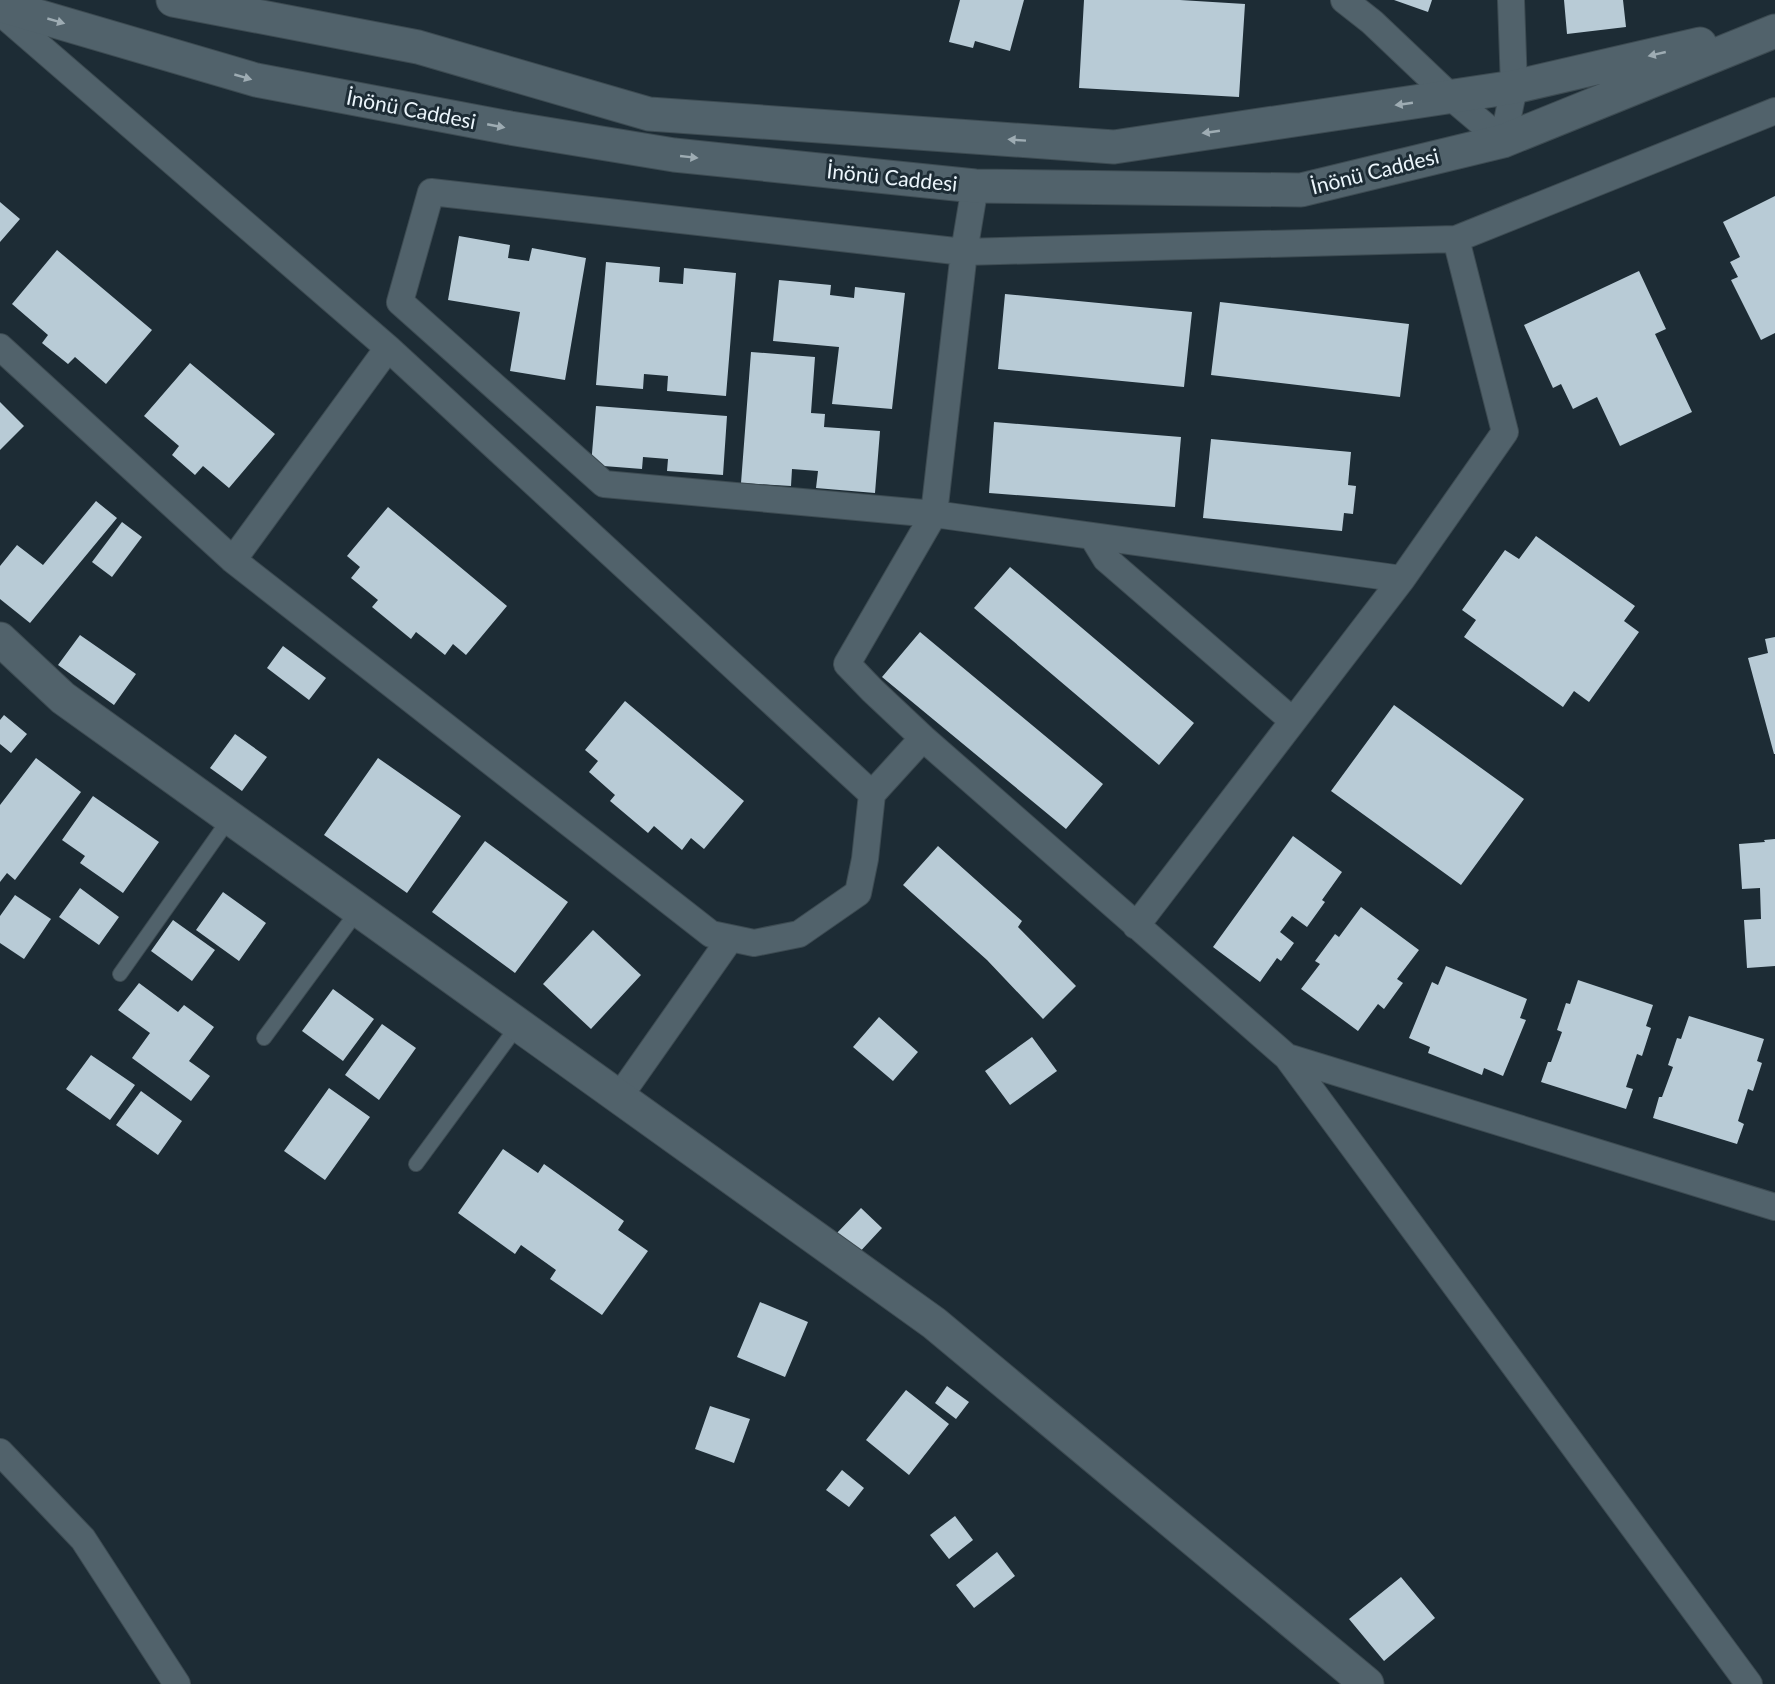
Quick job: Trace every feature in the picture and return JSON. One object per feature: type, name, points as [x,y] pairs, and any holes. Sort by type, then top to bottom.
[{"type":"main road","name":"İnönü Caddesi","points":[[173,0],[418,47],[649,114],[1114,147],[1514,87],[1775,29]]},
{"type":"main road","name":"İnönü Caddesi","points":[[0,5],[256,80],[499,126],[674,155],[975,186],[1301,190],[1503,141],[1775,29]]},
{"type":"main road","points":[[0,639],[63,698],[934,1323],[1367,1684]]},
{"type":"street","points":[[1344,0],[1372,22],[1450,97],[1503,141],[1514,87],[1511,0]]},
{"type":"street","points":[[0,12],[388,348],[872,794]]},
{"type":"street","points":[[1401,579],[934,514],[604,484],[400,302],[430,192],[964,252],[1456,239],[1775,111]]},
{"type":"street","points":[[975,186],[964,252],[934,514],[847,664],[923,738],[1287,1057],[1749,1684]]},
{"type":"street","points":[[1137,926],[1401,579],[1505,432],[1456,239]]},
{"type":"street","points":[[0,347],[233,560],[711,934],[754,943],[800,934],[858,893],[865,859],[872,794],[923,738]]},
{"type":"street","points":[[233,560],[388,348]]},
{"type":"street","points":[[1092,536],[1106,559],[1293,721]]},
{"type":"street","points":[[619,1097],[730,939]]},
{"type":"street","points":[[1287,1057],[1775,1207]]},
{"type":"street","points":[[0,1452],[83,1539],[177,1684]]},
{"type":"lane","points":[[120,974],[230,817]]},
{"type":"lane","points":[[264,1038],[358,909]]},
{"type":"lane","points":[[416,1164],[519,1024]]},
{"type":"building","points":[[960,0],[1024,0],[1010,51],[975,41],[973,48],[949,42]]},
{"type":"building","points":[[1084,0],[1180,0],[1245,4],[1239,97],[1079,88]]},
{"type":"building","points":[[1394,0],[1432,0],[1428,12]]},
{"type":"building","points":[[1564,0],[1623,0],[1626,27],[1567,34]]},
{"type":"building","points":[[1775,196],[1775,333],[1761,340],[1731,280],[1738,277],[1730,262],[1740,257],[1723,222]]},
{"type":"building","points":[[0,202],[20,219],[0,242]]},
{"type":"building","points":[[459,236],[510,245],[508,258],[529,261],[532,248],[586,258],[565,380],[510,371],[520,312],[448,300]]},
{"type":"building","points":[[57,250],[152,330],[106,384],[75,357],[68,364],[42,343],[48,335],[12,304]]},
{"type":"building","points":[[606,262],[660,267],[659,282],[683,284],[684,268],[736,273],[726,396],[667,391],[668,376],[644,374],[643,389],[596,385]]},
{"type":"building","points":[[1639,271],[1666,329],[1655,334],[1692,412],[1620,446],[1597,397],[1573,409],[1561,384],[1553,388],[1524,325]]},
{"type":"building","points":[[779,280],[831,285],[830,295],[854,298],[855,287],[905,293],[892,409],[832,404],[839,347],[773,341]]},
{"type":"building","points":[[1005,294],[1192,312],[1184,387],[998,369]]},
{"type":"building","points":[[1220,302],[1409,324],[1400,397],[1211,375]]},
{"type":"building","points":[[751,352],[815,357],[811,413],[825,414],[824,427],[880,431],[875,493],[816,488],[818,471],[792,469],[791,486],[741,483]]},
{"type":"building","points":[[190,363],[275,434],[229,488],[203,466],[195,475],[172,455],[179,446],[144,416]]},
{"type":"building","points":[[0,402],[24,426],[0,450]]},
{"type":"building","points":[[596,406],[727,416],[723,475],[667,471],[668,459],[643,457],[642,469],[591,465]]},
{"type":"building","points":[[994,422],[1181,437],[1175,507],[989,493]]},
{"type":"building","points":[[1211,439],[1351,452],[1348,485],[1356,486],[1353,514],[1344,513],[1342,531],[1203,518]]},
{"type":"building","points":[[96,501],[117,518],[30,623],[0,599],[0,566],[17,545],[43,565]]},
{"type":"building","points":[[388,507],[507,606],[466,655],[453,644],[445,655],[416,632],[411,639],[372,607],[378,600],[351,578],[360,567],[347,556]]},
{"type":"building","points":[[122,522],[142,537],[112,577],[92,562]]},
{"type":"building","points":[[1536,536],[1635,606],[1624,621],[1639,632],[1589,702],[1574,691],[1563,707],[1464,637],[1476,620],[1462,610],[1505,550],[1519,559]]},
{"type":"building","points":[[1010,567],[1194,723],[1159,765],[974,608]]},
{"type":"building","points":[[920,632],[1103,784],[1066,829],[882,677]]},
{"type":"building","points":[[80,635],[136,674],[114,705],[58,665]]},
{"type":"building","points":[[1775,637],[1774,754],[1748,658],[1768,653],[1765,639]]},
{"type":"building","points":[[283,646],[326,678],[309,700],[267,668]]},
{"type":"building","points":[[625,701],[744,801],[704,849],[691,838],[682,850],[654,826],[648,833],[610,801],[615,795],[589,772],[598,761],[585,750]]},
{"type":"building","points":[[1394,705],[1524,799],[1461,885],[1331,791]]},
{"type":"building","points":[[4,715],[27,734],[11,753],[0,744],[0,720]]},
{"type":"building","points":[[235,734],[267,757],[242,791],[210,768]]},
{"type":"building","points":[[36,758],[81,792],[15,880],[7,873],[0,882],[0,805]]},
{"type":"building","points":[[378,758],[461,816],[407,893],[324,835]]},
{"type":"building","points":[[93,796],[159,842],[123,893],[80,863],[85,856],[62,840]]},
{"type":"building","points":[[1293,836],[1342,872],[1322,900],[1325,902],[1307,927],[1292,916],[1280,932],[1294,943],[1281,961],[1277,958],[1260,982],[1213,947]]},
{"type":"building","points":[[1775,839],[1775,966],[1747,968],[1744,920],[1761,919],[1760,888],[1742,889],[1739,844]]},
{"type":"building","points":[[485,841],[568,902],[515,973],[432,912]]},
{"type":"building","points":[[938,846],[1022,921],[1018,927],[1076,986],[1043,1019],[987,960],[903,885]]},
{"type":"building","points":[[80,888],[119,917],[99,945],[59,917]]},
{"type":"building","points":[[223,892],[266,923],[239,961],[196,930]]},
{"type":"building","points":[[15,895],[51,919],[24,959],[0,943],[0,916]]},
{"type":"building","points":[[1361,907],[1419,950],[1397,979],[1403,983],[1384,1009],[1378,1004],[1358,1031],[1301,989],[1320,964],[1315,961],[1335,934],[1339,937]]},
{"type":"building","points":[[173,920],[215,950],[192,981],[151,951]]},
{"type":"building","points":[[593,930],[641,975],[591,1029],[543,984]]},
{"type":"building","points":[[1446,966],[1527,999],[1520,1018],[1526,1020],[1503,1076],[1484,1068],[1482,1075],[1428,1053],[1430,1047],[1409,1038],[1432,982],[1438,985]]},
{"type":"building","points":[[1578,980],[1653,1005],[1646,1026],[1651,1028],[1642,1056],[1637,1054],[1626,1087],[1633,1089],[1626,1109],[1541,1082],[1562,1032],[1557,1030],[1566,1003],[1570,1004]]},
{"type":"building","points":[[139,983],[178,1012],[184,1005],[214,1027],[189,1061],[210,1076],[191,1101],[132,1058],[150,1033],[118,1010]]},
{"type":"building","points":[[333,989],[374,1019],[343,1061],[302,1031]]},
{"type":"building","points":[[1689,1016],[1764,1039],[1757,1061],[1762,1063],[1753,1091],[1748,1089],[1738,1121],[1744,1124],[1737,1144],[1653,1118],[1659,1097],[1662,1097],[1673,1067],[1668,1065],[1677,1038],[1681,1039]]},
{"type":"building","points":[[879,1017],[918,1052],[893,1081],[853,1047]]},
{"type":"building","points":[[382,1024],[416,1048],[379,1100],[345,1075]]},
{"type":"building","points":[[1032,1037],[1057,1071],[1010,1105],[985,1071]]},
{"type":"building","points":[[91,1055],[135,1085],[110,1120],[66,1089]]},
{"type":"building","points":[[329,1088],[370,1117],[325,1180],[284,1151]]},
{"type":"building","points":[[141,1091],[182,1121],[158,1155],[116,1125]]},
{"type":"building","points":[[503,1149],[538,1173],[544,1164],[624,1221],[618,1230],[648,1251],[602,1315],[550,1279],[556,1270],[521,1245],[515,1254],[458,1213]]},
{"type":"building","points":[[861,1208],[882,1228],[856,1256],[835,1235]]},
{"type":"building","points":[[760,1302],[808,1322],[785,1377],[737,1357]]},
{"type":"building","points":[[947,1386],[969,1402],[956,1419],[935,1403]]},
{"type":"building","points":[[906,1390],[949,1424],[909,1475],[866,1440]]},
{"type":"building","points":[[710,1406],[750,1419],[734,1463],[695,1449]]},
{"type":"building","points":[[842,1470],[864,1488],[849,1507],[826,1490]]},
{"type":"building","points":[[955,1516],[973,1540],[949,1559],[930,1535]]},
{"type":"building","points":[[997,1552],[1015,1576],[974,1608],[956,1585]]},
{"type":"building","points":[[1401,1577],[1435,1618],[1384,1661],[1349,1619]]}]
